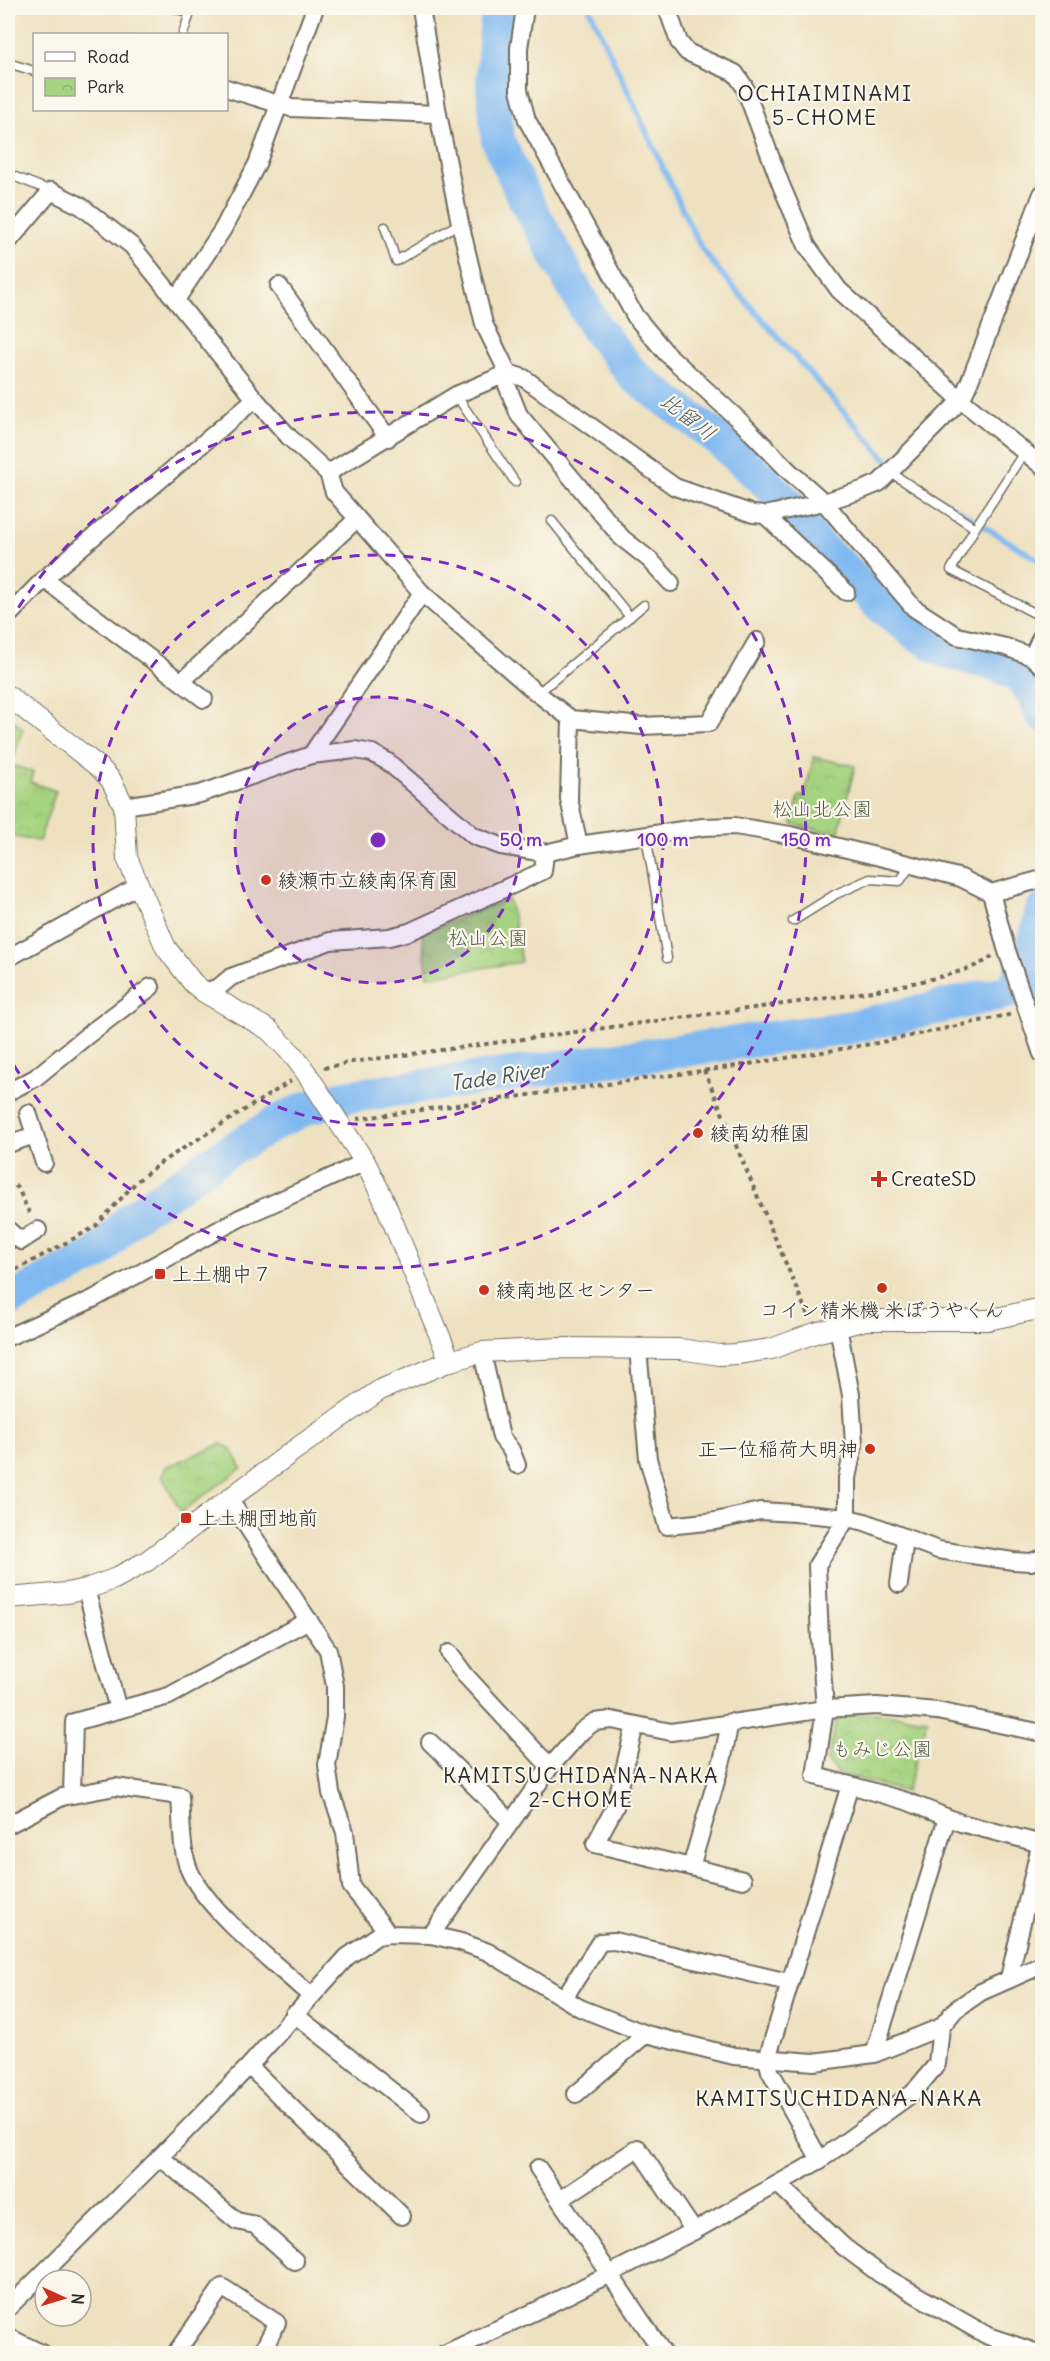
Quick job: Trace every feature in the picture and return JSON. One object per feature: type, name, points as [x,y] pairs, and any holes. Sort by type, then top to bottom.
[{"type":"street","points":[[176,300],[223,229],[257,164],[315,8]]},
{"type":"street","points":[[421,8],[438,114],[460,223],[484,324],[506,374],[519,415],[622,538],[650,560],[670,583]]},
{"type":"street","points":[[525,8],[519,48],[519,90],[527,120],[635,316],[666,353],[741,422],[821,502],[914,608],[957,636],[1006,647],[1039,661],[1042,635]]},
{"type":"street","points":[[666,8],[679,42],[687,52],[735,73],[744,86],[781,185],[807,246],[839,290],[961,400],[1042,466]]},
{"type":"street","points":[[228,89],[291,108],[438,114]]},
{"type":"street","points":[[8,242],[51,191],[81,206],[132,246],[255,399],[328,473],[334,492],[422,593],[571,719],[642,726],[709,723],[757,641]]},
{"type":"street","points":[[328,473],[456,395],[506,374],[524,378],[675,487],[753,514],[771,514],[870,487],[879,483],[961,400],[1038,219],[1042,194]]},
{"type":"street","points":[[279,286],[388,438]]},
{"type":"street","points":[[8,616],[44,579],[255,399]]},
{"type":"street","points":[[771,514],[846,592]]},
{"type":"street","points":[[182,681],[357,519]]},
{"type":"street","points":[[44,579],[204,699]]},
{"type":"street","points":[[311,755],[422,593]]},
{"type":"street","points":[[8,696],[100,768],[111,780],[124,806],[128,858],[138,886],[166,948],[188,977],[204,992],[269,1030],[293,1055],[343,1128],[365,1162],[383,1198],[450,1361]]},
{"type":"street","points":[[571,719],[569,799],[579,845]]},
{"type":"street","points":[[124,806],[200,794],[311,755],[355,750],[372,753],[388,762],[474,836],[501,846],[545,853],[579,845],[703,827],[735,826],[790,835],[912,865],[961,878],[991,893],[1042,879]]},
{"type":"street","points":[[204,992],[219,987],[231,977],[330,941],[389,937],[409,932],[543,871],[545,853]]},
{"type":"street","points":[[8,958],[138,886]]},
{"type":"street","points":[[991,893],[1042,1054]]},
{"type":"street","points":[[8,1092],[35,1078],[152,987]]},
{"type":"street","points":[[27,1113],[44,1163]]},
{"type":"street","points":[[8,1144],[35,1135]]},
{"type":"street","points":[[8,1337],[93,1299],[240,1218],[365,1162]]},
{"type":"street","points":[[8,1230],[21,1241],[38,1230]]},
{"type":"street","points":[[8,1598],[87,1589],[114,1579],[147,1561],[340,1416],[380,1390],[450,1361],[482,1352],[640,1347],[736,1354],[771,1349],[854,1322],[880,1319],[988,1320],[1042,1308]]},
{"type":"street","points":[[838,1327],[851,1395],[855,1445],[847,1478],[848,1518],[817,1565],[825,1709],[815,1776],[906,1801],[947,1818],[1042,1841],[1009,1978]]},
{"type":"street","points":[[640,1347],[648,1459],[667,1526],[716,1521],[760,1511],[848,1518],[865,1522],[938,1550],[1013,1561],[1031,1562],[1042,1558]]},
{"type":"street","points":[[482,1352],[501,1437],[511,1450],[517,1465]]},
{"type":"street","points":[[229,1499],[328,1650],[335,1686],[335,1717],[327,1765],[331,1793],[345,1832],[351,1886],[389,1934]]},
{"type":"street","points":[[899,1584],[905,1539]]},
{"type":"street","points":[[87,1589],[118,1710]]},
{"type":"street","points":[[72,1794],[74,1722],[170,1696],[309,1620]]},
{"type":"street","points":[[449,1653],[466,1676],[550,1767]]},
{"type":"street","points":[[431,1935],[550,1767],[582,1731],[594,1722],[612,1720],[671,1732],[825,1709],[877,1706],[937,1711],[1042,1733]]},
{"type":"street","points":[[691,1867],[723,1757],[730,1722]]},
{"type":"street","points":[[635,1725],[615,1807],[595,1844],[743,1880]]},
{"type":"street","points":[[430,1742],[511,1822]]},
{"type":"street","points":[[820,2160],[770,2071],[766,2059],[850,1785]]},
{"type":"street","points":[[8,1824],[62,1797],[115,1787],[180,1796],[185,1856],[191,1874],[209,1901],[311,1996]]},
{"type":"street","points":[[874,2054],[947,1818]]},
{"type":"street","points":[[8,2308],[249,2066],[347,1957],[376,1936],[431,1935],[461,1942],[488,1952],[580,2008],[646,2034],[734,2056],[814,2062],[874,2054],[941,2027],[956,2010],[972,1998],[1009,1978],[1042,1965]]},
{"type":"street","points":[[564,1998],[600,1942],[614,1941],[788,1982]]},
{"type":"street","points":[[294,2014],[422,2114]]},
{"type":"street","points":[[444,2354],[609,2275],[779,2185],[820,2160],[913,2093],[937,2064],[941,2027]]},
{"type":"street","points":[[576,2094],[646,2034]]},
{"type":"street","points":[[249,2066],[402,2216]]},
{"type":"street","points":[[560,2200],[638,2148],[694,2231]]},
{"type":"street","points":[[160,2157],[237,2221],[255,2225],[295,2261]]},
{"type":"street","points":[[538,2168],[664,2354]]},
{"type":"street","points":[[779,2185],[844,2247],[880,2274],[988,2336],[1041,2354]]},
{"type":"street","points":[[175,2354],[222,2287],[278,2323],[261,2354]]},
{"type":"street","points":[[8,2337],[37,2352]]},
{"type":"lane","points":[[174,8],[190,13],[183,33]]},
{"type":"lane","points":[[8,63],[33,71]]},
{"type":"lane","points":[[8,174],[51,191]]},
{"type":"lane","points":[[385,227],[396,261],[460,223]]},
{"type":"lane","points":[[456,395],[515,482]]},
{"type":"lane","points":[[1025,451],[951,570],[1042,617]]},
{"type":"lane","points":[[890,472],[975,528]]},
{"type":"lane","points":[[552,521],[630,617]]},
{"type":"lane","points":[[538,693],[644,605]]},
{"type":"lane","points":[[646,837],[668,958]]},
{"type":"lane","points":[[793,921],[836,894],[870,879],[900,881],[912,865]]},
{"type":"path","points":[[8,1274],[95,1227],[137,1181],[163,1161],[307,1075],[364,1060],[850,995],[977,966],[1006,946]]},
{"type":"path","points":[[343,1128],[353,1120],[877,1043],[1027,1011]]},
{"type":"path","points":[[704,1070],[815,1333]]},
{"type":"path","points":[[8,1180],[18,1188],[38,1230]]},
{"type":"green space","points":[[8,716],[23,729],[11,765],[33,772],[30,782],[56,791],[39,841],[8,836]]},
{"type":"green space","name":"松山北公園","points":[[814,757],[855,766],[838,834],[792,824],[799,796],[804,797]]},
{"type":"green space","name":"松山公園","points":[[508,899],[515,924],[521,962],[428,976],[422,933]]},
{"type":"green space","points":[[221,1444],[231,1448],[242,1468],[181,1512],[162,1476],[166,1467]]},
{"type":"green space","name":"もみじ公園","points":[[875,1713],[928,1719],[906,1792],[837,1773],[827,1761],[836,1723],[841,1716]]},
{"type":"waterway","name":"比留川","points":[[499,8],[493,86],[498,141],[524,197],[596,328],[634,376],[712,434],[766,482],[790,506],[816,544],[847,571],[877,603],[916,634],[945,651],[993,664],[1017,674],[1034,694],[1042,715]]},
{"type":"waterway","points":[[589,8],[693,232],[702,249],[720,272],[884,457],[907,479],[1042,562]]},
{"type":"waterway","name":"比留川","points":[[1011,991],[1032,953],[1042,911]]},
{"type":"waterway","name":"Tade River","points":[[8,1301],[97,1254],[131,1218],[221,1156],[277,1122],[307,1108],[344,1097],[851,1027],[1011,991],[1042,981]]},
{"type":"place","name":"綾瀬市立綾南保育園","points":[[266,880]]},
{"type":"place","name":"綾南幼稚園","points":[[698,1133]]},
{"type":"place","name":"CreateSD","points":[[879,1179]]},
{"type":"place","name":"上土棚中７","points":[[160,1274]]},
{"type":"place","name":"コイン精米機 米ぼうやくん","points":[[882,1288]]},
{"type":"place","name":"綾南地区センター","points":[[484,1290]]},
{"type":"place","name":"正一位稲荷大明神","points":[[870,1449]]},
{"type":"place","name":"上土棚団地前","points":[[186,1518]]},
{"type":"district","name":"OCHIAIMINAMI 5-CHOME","points":[[825,106]]},
{"type":"district","name":"KAMITSUCHIDANA-NAKA 2-CHOME","points":[[581,1788]]},
{"type":"district","name":"KAMITSUCHIDANA-NAKA","points":[[839,2098]]}]
